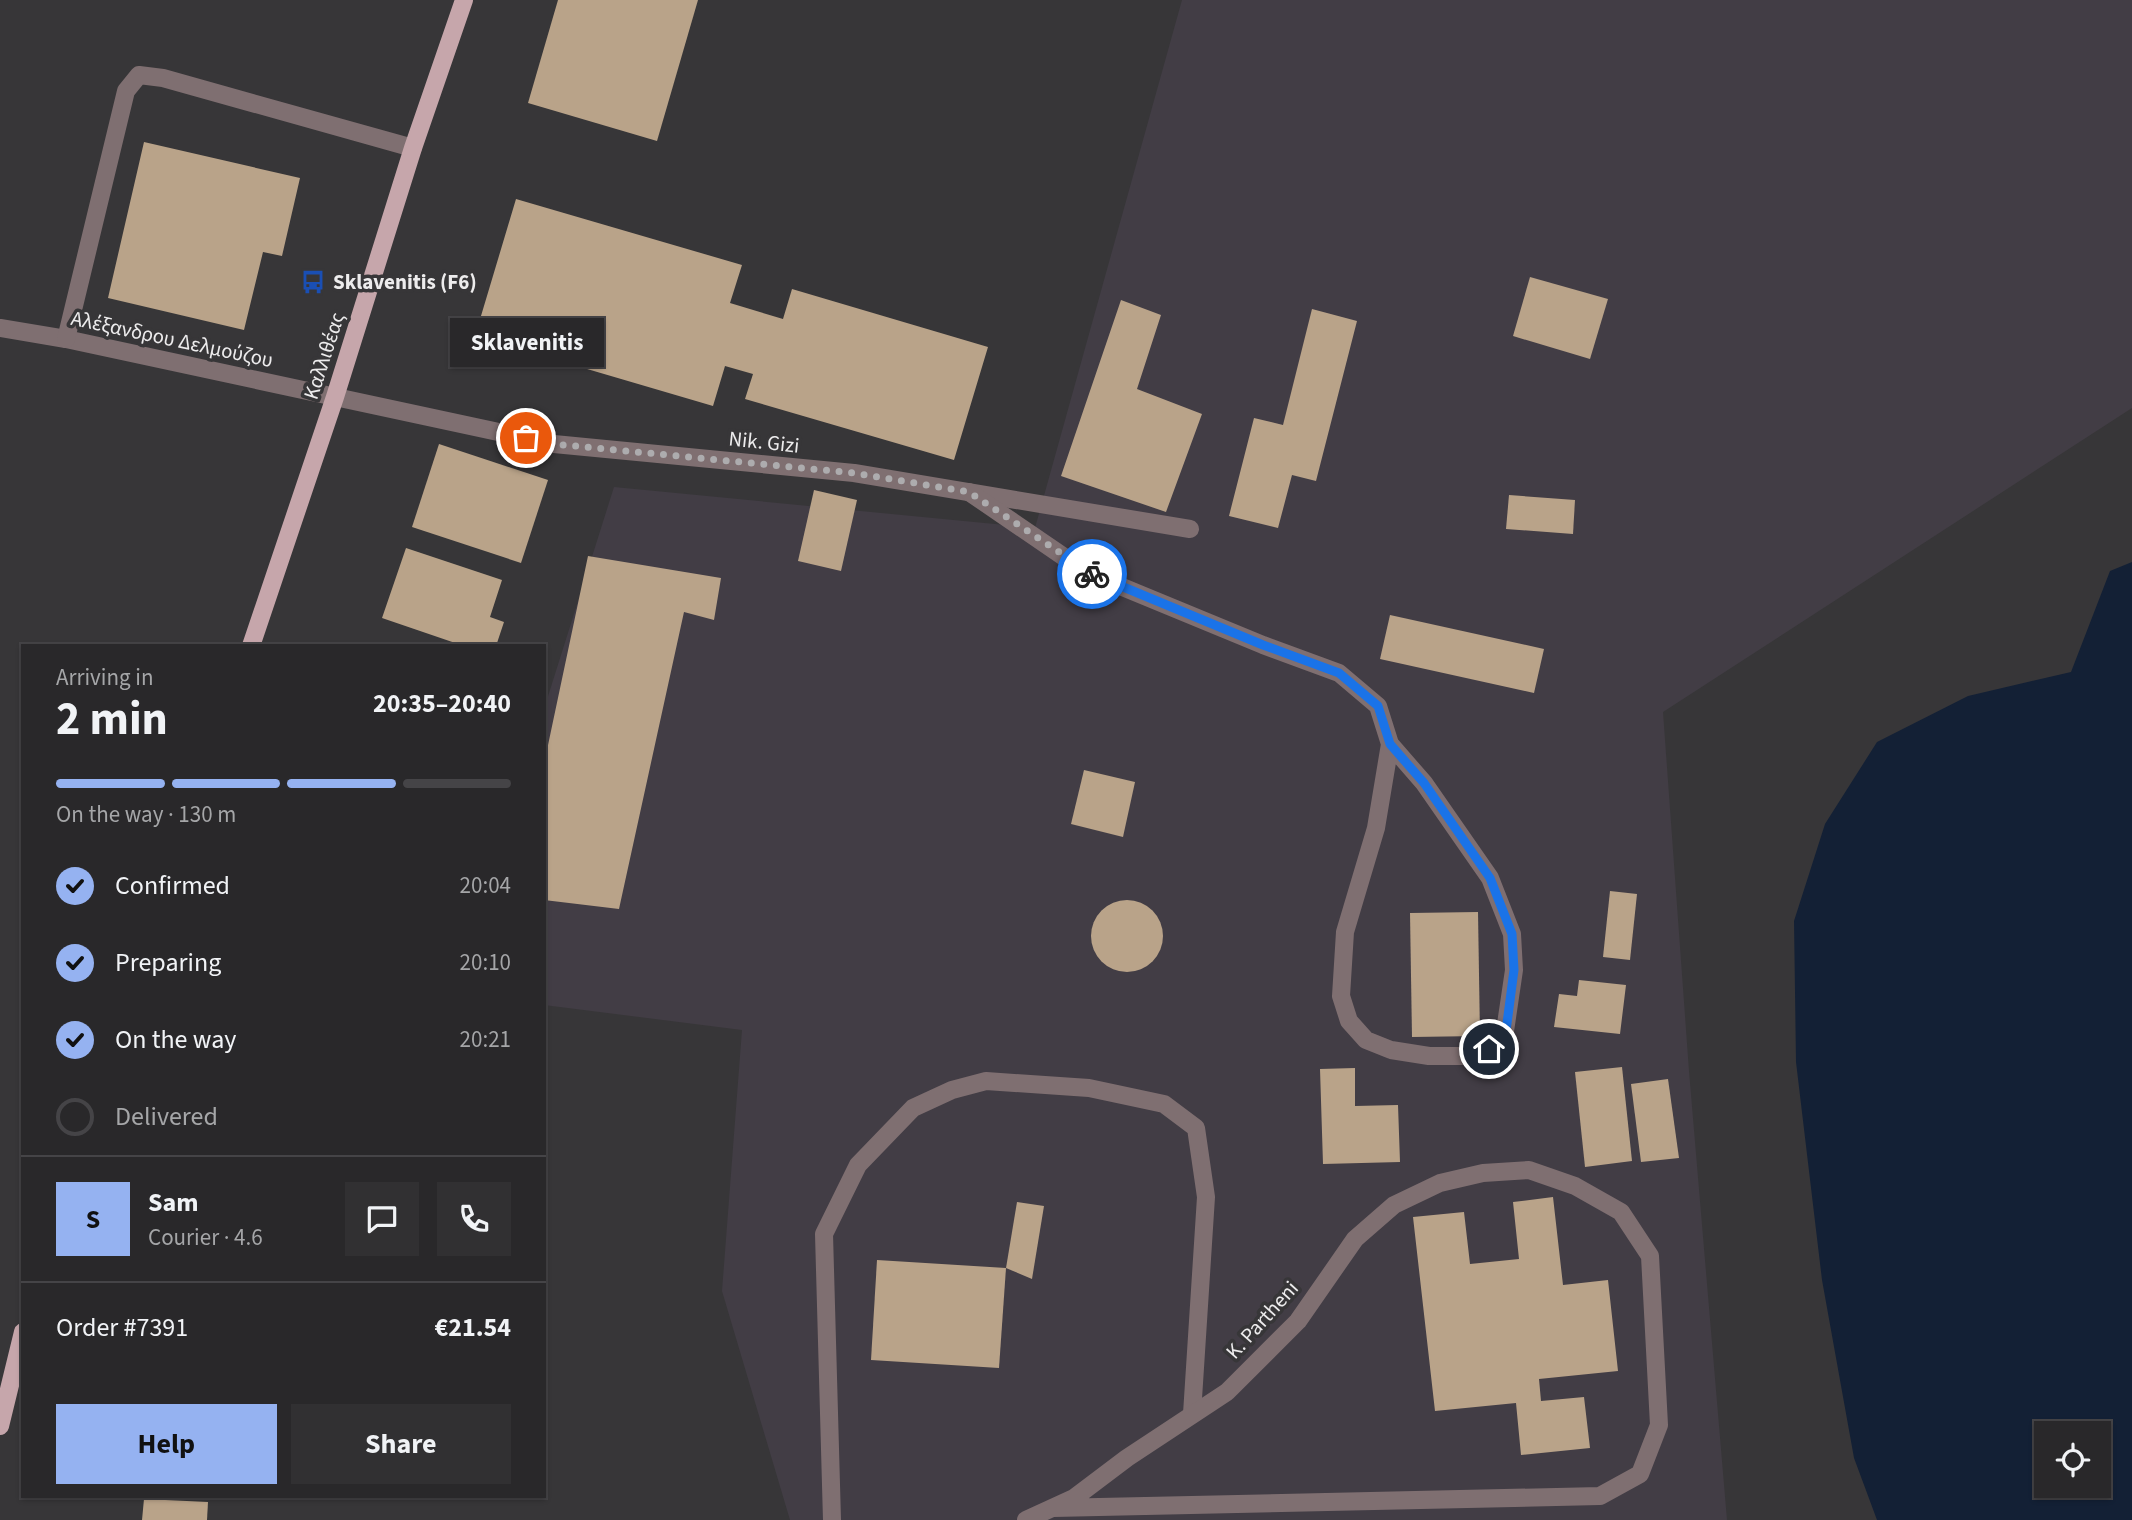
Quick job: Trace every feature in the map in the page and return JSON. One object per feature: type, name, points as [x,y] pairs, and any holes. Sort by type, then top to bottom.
[{"type":"main road","name":"Καλλιθέας","points":[[252,644],[464,0]]},
{"type":"main road","points":[[0,1426],[21,1340]]},
{"type":"street","points":[[66,340],[126,91],[139,75],[163,78],[413,148]]},
{"type":"street","name":"Αλέξανδρου Δελμούζου","points":[[0,328],[335,397]]},
{"type":"street","name":"Nik. Gizi","points":[[335,397],[554,444],[854,473],[1190,528]]},
{"type":"street","points":[[969,492],[1086,572],[1263,645],[1339,673],[1378,706],[1390,744],[1424,783],[1490,878],[1512,934],[1514,970],[1506,1031],[1489,1049],[1464,1056],[1429,1056],[1391,1050],[1366,1040],[1349,1021],[1341,996],[1345,932],[1376,828],[1390,744]]},
{"type":"street","points":[[832,1520],[824,1234],[858,1165],[913,1108],[952,1090],[986,1081],[1090,1088],[1164,1104],[1196,1128],[1206,1197],[1192,1415]]},
{"type":"street","name":"K. Partheni","points":[[1026,1520],[1074,1498],[1127,1458],[1227,1392],[1298,1321],[1355,1239],[1394,1205],[1440,1183],[1483,1172],[1530,1170],[1576,1186],[1620,1212],[1650,1256],[1659,1425],[1640,1474],[1600,1496],[1053,1508]]},
{"type":"shaded area","points":[[1182,0],[2132,0],[2132,408],[1663,712],[1689,1071],[1727,1520],[790,1520],[722,1291],[742,1030],[546,1005],[546,703],[614,487],[1035,528]]},
{"type":"water","points":[[2132,562],[2132,1520],[1877,1520],[1854,1458],[1822,1280],[1796,1062],[1794,921],[1825,824],[1877,742],[1968,696],[2071,672],[2110,571]]},
{"type":"building","points":[[558,0],[698,0],[657,141],[528,103]]},
{"type":"building","points":[[144,142],[300,178],[282,256],[263,252],[244,330],[108,298]]},
{"type":"building","points":[[516,199],[742,265],[730,303],[783,319],[792,289],[988,347],[954,460],[745,399],[753,374],[725,366],[713,406],[475,336]]},
{"type":"building","points":[[1530,277],[1608,299],[1590,359],[1513,336]]},
{"type":"building","points":[[1121,300],[1161,315],[1137,389],[1202,414],[1166,512],[1061,476]]},
{"type":"building","points":[[1312,309],[1357,321],[1316,481],[1292,475],[1278,528],[1229,516],[1254,418],[1283,425]]},
{"type":"building","points":[[439,444],[548,480],[521,563],[412,527]]},
{"type":"building","points":[[814,490],[857,500],[841,571],[798,561]]},
{"type":"building","points":[[1509,495],[1575,500],[1573,534],[1506,529]]},
{"type":"building","points":[[406,548],[502,580],[490,617],[504,622],[497,644],[458,644],[382,618]]},
{"type":"building","points":[[588,556],[721,578],[714,620],[684,612],[619,909],[546,900],[546,755]]},
{"type":"building","points":[[1390,615],[1544,649],[1534,693],[1380,659]]},
{"type":"building","points":[[1084,770],[1135,782],[1123,837],[1071,824]]},
{"type":"building","points":[[1610,891],[1637,894],[1630,960],[1603,957]]},
{"type":"building","points":[[1134,900],[1153,910],[1161,922],[1161,950],[1153,962],[1141,970],[1120,972],[1101,962],[1093,950],[1091,929],[1101,910],[1113,902]]},
{"type":"building","points":[[1478,912],[1480,1036],[1412,1037],[1410,913]]},
{"type":"building","points":[[1579,980],[1626,985],[1620,1034],[1554,1027],[1559,994],[1577,996]]},
{"type":"building","points":[[1622,1067],[1632,1161],[1585,1167],[1575,1072]]},
{"type":"building","points":[[1355,1068],[1355,1106],[1398,1105],[1400,1162],[1323,1164],[1320,1069]]},
{"type":"building","points":[[1668,1079],[1679,1158],[1641,1162],[1631,1084]]},
{"type":"building","points":[[1553,1197],[1563,1285],[1608,1280],[1618,1371],[1539,1379],[1541,1401],[1584,1397],[1590,1448],[1521,1455],[1516,1403],[1435,1411],[1413,1217],[1464,1212],[1470,1264],[1519,1259],[1513,1202]]},
{"type":"building","points":[[1017,1202],[1044,1206],[1032,1279],[1006,1268]]},
{"type":"building","points":[[877,1260],[1006,1268],[999,1368],[871,1360]]},
{"type":"building","points":[[144,1499],[208,1502],[207,1520],[142,1520]]},
{"type":"way so far","points":[[526,438],[554,444],[854,473],[969,492],[1092,574]]},
{"type":"place","name":"Sklavenitis (F6)","points":[[313,282]]},
{"type":"place","name":"Sklavenitis","points":[[526,438]]},
{"type":"route","points":[[1092,574],[1263,645],[1339,673],[1378,706],[1390,744],[1424,783],[1490,878],[1512,934],[1514,970],[1506,1031],[1489,1049]]}]
